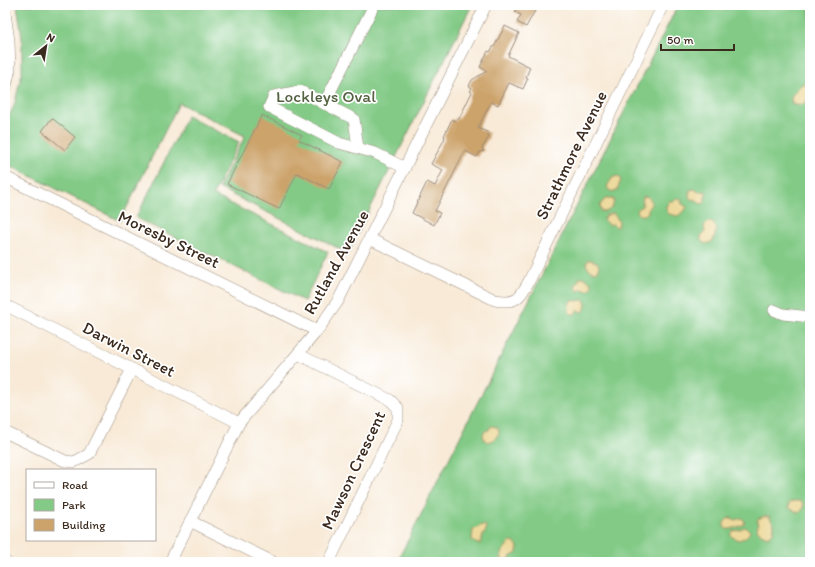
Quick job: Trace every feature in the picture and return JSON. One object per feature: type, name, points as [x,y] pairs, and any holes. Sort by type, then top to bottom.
[{"type":"street","points":[[324,104],[374,5]]},
{"type":"street","name":"Rutland Avenue","points":[[170,562],[239,423],[317,331],[338,301],[486,5]]},
{"type":"street","name":"Strathmore Avenue","points":[[370,239],[496,300],[505,302],[514,301],[523,293],[663,5]]},
{"type":"street","points":[[5,13],[9,41],[10,69],[5,90]]},
{"type":"street","points":[[358,148],[354,119],[300,91],[274,96],[269,107],[339,142],[358,148],[375,153],[405,168]]},
{"type":"street","name":"Moresby Street","points":[[5,177],[317,331]]},
{"type":"street","name":"Darwin Street","points":[[5,305],[239,423]]},
{"type":"street","points":[[774,310],[783,314],[810,317]]},
{"type":"street","name":"Mawson Crescent","points":[[298,354],[390,400],[398,408],[398,420],[329,562]]},
{"type":"street","points":[[5,432],[65,461],[74,462],[79,460],[89,454],[132,369]]},
{"type":"street","points":[[190,521],[273,562]]},
{"type":"green space","name":"Lockleys Oval","points":[[17,5],[472,5],[348,253],[219,188],[245,136],[179,103],[120,221],[5,163],[5,124],[14,106],[22,73],[22,37]]},
{"type":"green space","points":[[678,5],[810,5],[810,562],[397,562]]},
{"type":"green space","points":[[187,116],[239,142],[213,195],[328,252],[304,301],[136,218]]},
{"type":"sand","points":[[802,84],[810,85],[807,100],[803,104],[792,104],[791,97]]},
{"type":"sand","points":[[617,176],[621,180],[617,190],[614,192],[610,191],[607,186],[612,178]]},
{"type":"sand","points":[[695,189],[698,192],[704,191],[707,193],[703,204],[689,197],[690,190]]},
{"type":"sand","points":[[646,196],[651,200],[651,205],[645,215],[639,215],[637,210],[642,206],[643,197]]},
{"type":"sand","points":[[606,198],[612,198],[614,202],[609,210],[603,212],[600,205]]},
{"type":"sand","points":[[678,198],[682,199],[681,203],[687,207],[686,209],[678,216],[669,214],[666,207],[669,201],[674,201]]},
{"type":"sand","points":[[613,213],[619,221],[618,226],[616,227],[613,224],[609,225],[603,220],[605,216]]},
{"type":"sand","points":[[708,222],[713,223],[717,229],[713,241],[706,244],[701,241],[701,236],[705,232],[704,226]]},
{"type":"sand","points":[[588,260],[598,263],[598,271],[594,272],[588,268],[586,264]]},
{"type":"sand","points":[[582,277],[592,284],[592,287],[588,291],[582,289],[578,291],[575,286],[579,278]]},
{"type":"sand","points":[[572,300],[585,301],[586,306],[584,311],[581,312],[578,310],[575,314],[570,314],[569,307]]},
{"type":"sand","points":[[493,426],[498,428],[499,433],[494,440],[487,442],[484,439],[483,434]]},
{"type":"sand","points":[[793,501],[800,501],[804,504],[799,513],[789,508],[789,503]]},
{"type":"sand","points":[[764,516],[769,516],[774,525],[773,533],[768,537],[761,534],[757,529],[758,519]]},
{"type":"sand","points":[[729,518],[735,520],[742,518],[745,522],[738,527],[726,529],[724,523]]},
{"type":"sand","points":[[482,525],[486,526],[486,531],[483,535],[481,543],[477,544],[472,540],[473,530]]},
{"type":"sand","points":[[744,527],[750,531],[746,537],[738,540],[731,536],[733,531]]},
{"type":"sand","points":[[513,542],[518,546],[517,553],[510,557],[510,562],[500,562],[502,559],[501,553],[509,543]]},
{"type":"building","points":[[518,5],[538,5],[526,27],[517,22],[521,15],[515,12]]},
{"type":"building","points":[[505,26],[519,33],[508,56],[530,67],[526,77],[528,78],[523,89],[509,83],[498,105],[491,102],[478,128],[489,133],[489,137],[482,148],[484,151],[480,152],[477,157],[465,151],[435,211],[440,213],[434,225],[412,213],[427,182],[435,186],[443,170],[431,164],[444,140],[444,136],[452,119],[455,121],[457,118],[459,119],[472,92],[470,91],[472,88],[469,86],[472,80],[487,71],[480,67],[488,51],[490,52],[494,47]]},
{"type":"building","points":[[262,115],[302,135],[299,140],[343,162],[329,189],[297,173],[279,209],[227,184]]},
{"type":"building","points":[[52,118],[75,137],[65,150],[42,131]]}]
